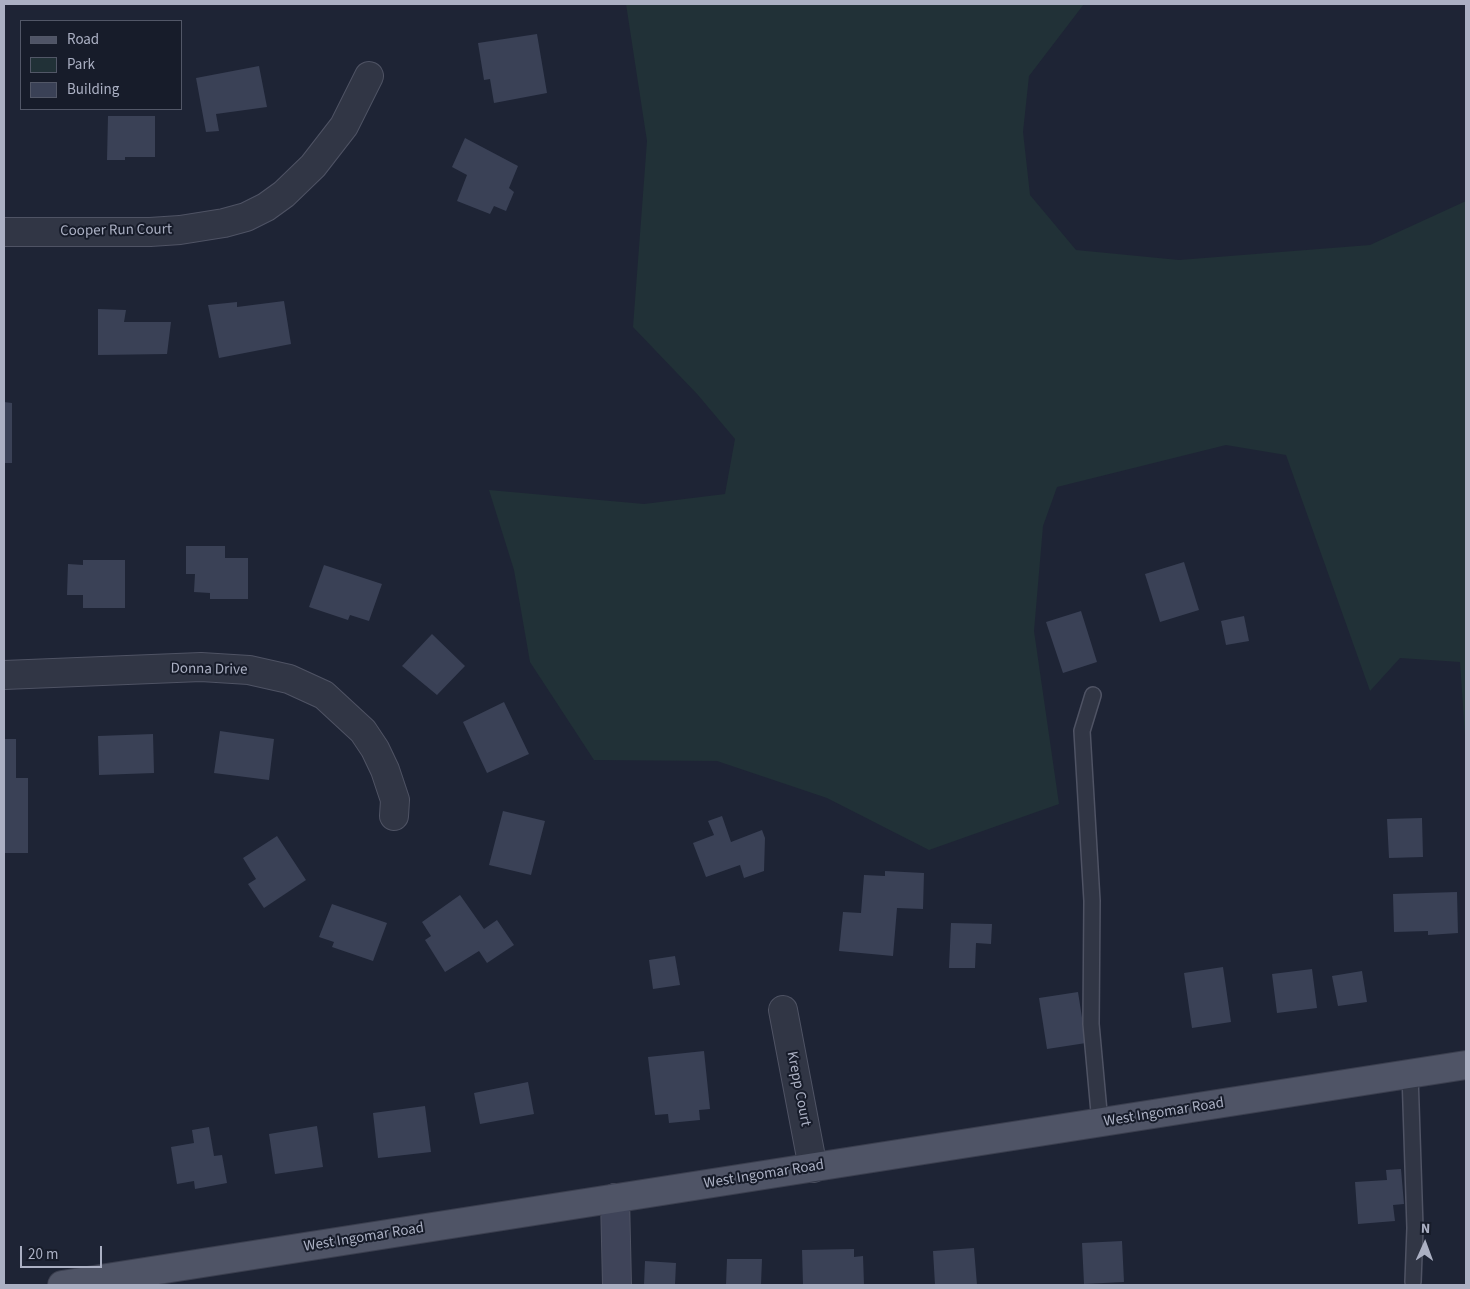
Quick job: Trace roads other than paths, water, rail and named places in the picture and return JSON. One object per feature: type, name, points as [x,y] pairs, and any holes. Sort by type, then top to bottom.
[{"type":"main road","name":"West Ingomar Road","points":[[62,1285],[1466,1065]]},
{"type":"street","name":"Cooper Run Court","points":[[4,232],[150,232],[180,230],[224,223],[246,217],[266,207],[284,194],[313,166],[344,126],[369,76]]},
{"type":"street","name":"Donna Drive","points":[[4,675],[201,667],[249,670],[289,679],[324,696],[362,731],[375,748],[385,770],[395,800],[394,816]]},
{"type":"street","name":"Krepp Court","points":[[783,1010],[813,1168]]},
{"type":"street","points":[[615,1198],[617,1285]]},
{"type":"lane","points":[[1093,695],[1082,731],[1092,901],[1091,1024],[1100,1123]]},
{"type":"lane","points":[[1410,1074],[1415,1228],[1413,1282]]}]
